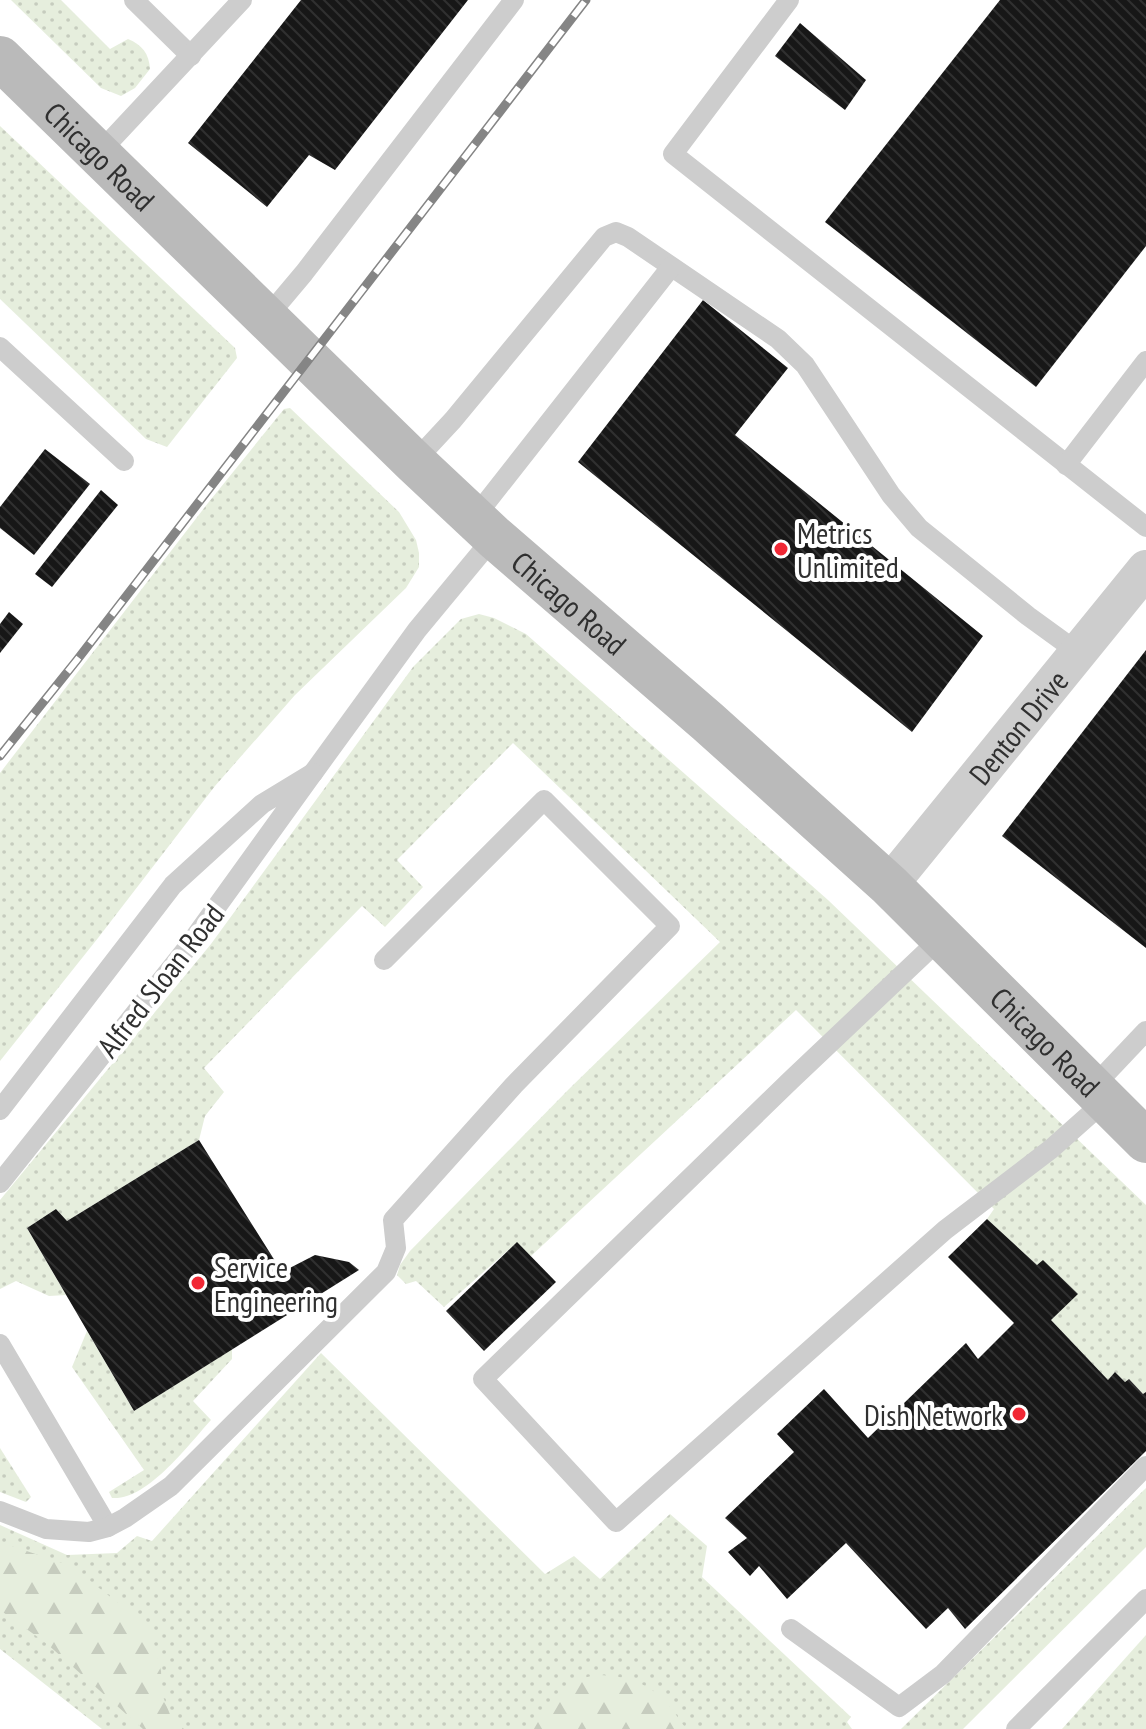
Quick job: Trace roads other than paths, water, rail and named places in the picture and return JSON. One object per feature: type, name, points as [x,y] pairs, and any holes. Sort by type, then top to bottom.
[{"type":"main road","name":"Chicago Road","points":[[0,58],[484,528],[731,742],[889,885],[1146,1141]]},
{"type":"street","name":"Denton Drive","points":[[889,885],[1146,569]]},
{"type":"lane","points":[[134,0],[191,56]]},
{"type":"lane","points":[[98,154],[242,0]]},
{"type":"lane","points":[[267,317],[514,0]]},
{"type":"lane","points":[[789,0],[673,154],[1146,527]]},
{"type":"lane","points":[[414,462],[453,420],[604,237],[616,232],[628,237],[778,339],[805,365],[891,495],[919,528],[1079,653]]},
{"type":"lane","name":"Alfred Sloan Road","points":[[0,1183],[184,952],[417,630],[484,528],[671,267]]},
{"type":"lane","points":[[2,352],[124,461]]},
{"type":"lane","points":[[1066,465],[1146,361]]},
{"type":"lane","name":"Alfred Sloan Road","points":[[0,1110],[173,885],[262,804],[313,773]]},
{"type":"lane","points":[[0,1511],[46,1529],[89,1532],[108,1527],[171,1486],[386,1272],[396,1248],[393,1220],[514,1085],[670,926],[544,800],[384,960]]},
{"type":"lane","points":[[941,938],[483,1379],[616,1522],[945,1230],[1051,1149],[1099,1094],[1146,1031]]},
{"type":"lane","points":[[0,1344],[108,1527]]},
{"type":"lane","points":[[791,1629],[899,1707],[943,1674],[1146,1466]]},
{"type":"lane","points":[[1016,1729],[1146,1599]]},
{"type":"railway","points":[[0,756],[586,0]]},
{"type":"place","name":"Metrics Unlimited","points":[[781,549]]},
{"type":"place","name":"Service Engineering","points":[[198,1283]]},
{"type":"place","name":"Dish Network","points":[[1019,1414]]}]
